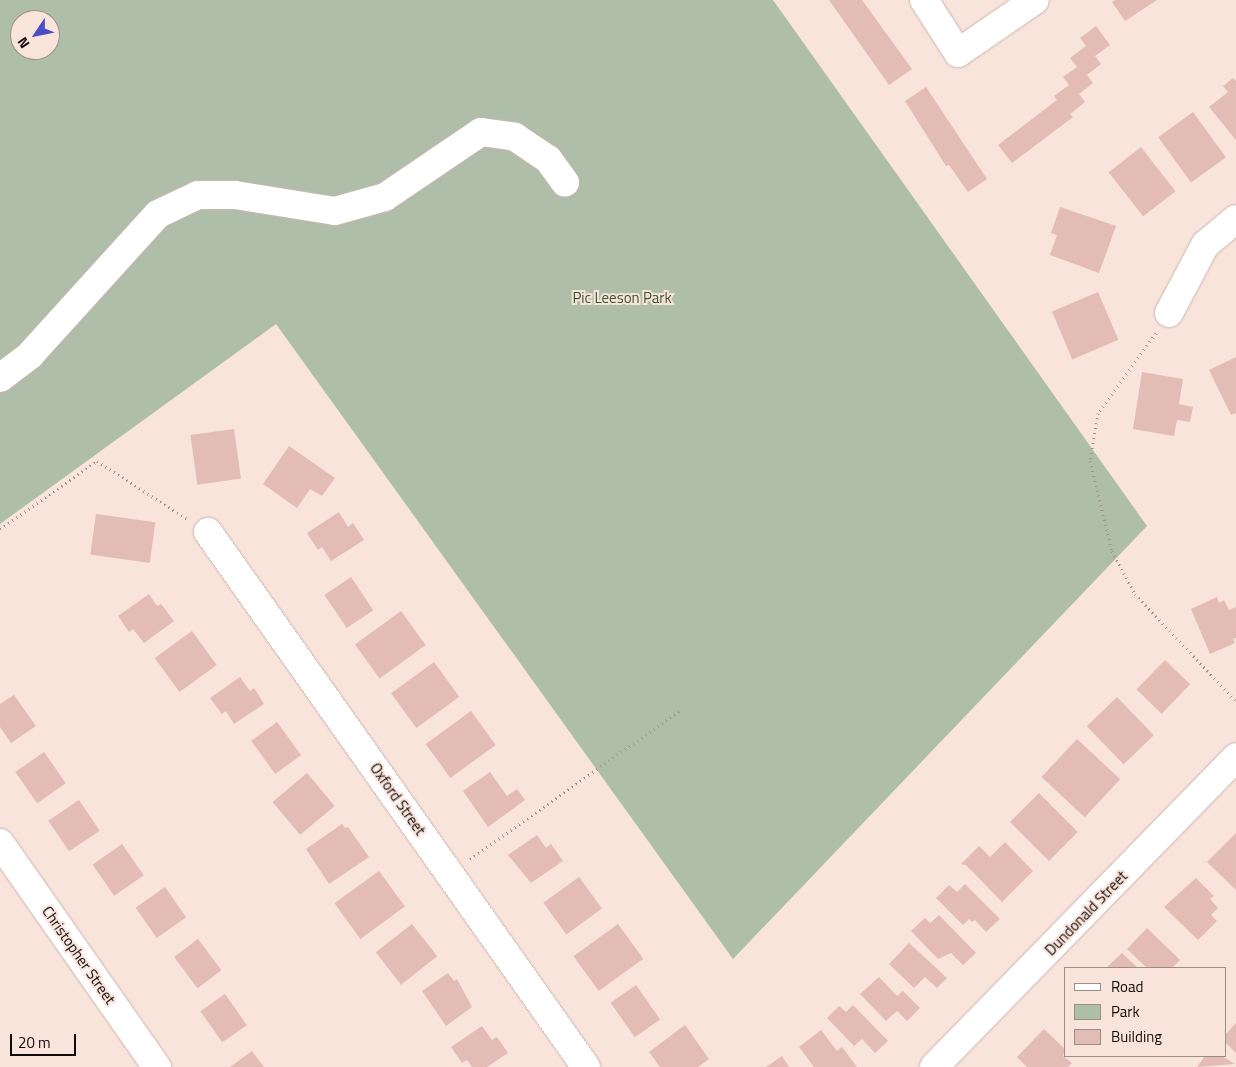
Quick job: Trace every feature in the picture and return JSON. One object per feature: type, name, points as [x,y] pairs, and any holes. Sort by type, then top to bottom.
[{"type":"street","points":[[924,0],[958,53],[1035,0]]},
{"type":"street","points":[[0,378],[30,355],[158,214],[198,195],[235,195],[335,211],[384,197],[481,132],[515,137],[548,159],[565,182]]},
{"type":"street","points":[[1169,313],[1205,245],[1236,219]]},
{"type":"street","name":"Oxford Street","points":[[208,532],[586,1067]]},
{"type":"street","name":"Dundonald Street","points":[[934,1067],[1236,758]]},
{"type":"street","name":"Christopher Street","points":[[0,843],[157,1067]]},
{"type":"path","points":[[1169,313],[1098,413],[1090,461],[1112,551],[1135,594],[1236,702]]},
{"type":"path","points":[[0,529],[97,462],[208,532]]},
{"type":"path","points":[[450,873],[682,710]]},
{"type":"green space","name":"Pic Leeson Park","points":[[0,0],[773,0],[1147,526],[733,959],[276,324],[0,524]]},
{"type":"building","points":[[829,0],[862,0],[912,69],[889,85]]},
{"type":"building","points":[[1115,0],[1157,0],[1125,21],[1112,2]]},
{"type":"building","points":[[1096,26],[1110,45],[1095,56],[1101,64],[1087,75],[1093,83],[1079,94],[1085,102],[1070,114],[1073,117],[1012,163],[998,145],[1057,100],[1054,96],[1069,85],[1063,77],[1077,67],[1070,58],[1086,46],[1080,38]]},
{"type":"building","points":[[1233,78],[1236,81],[1236,140],[1209,107],[1228,92],[1223,86]]},
{"type":"building","points":[[926,87],[987,179],[968,192],[949,165],[946,166],[905,101]]},
{"type":"building","points":[[1193,112],[1226,157],[1191,183],[1158,137]]},
{"type":"building","points":[[1141,147],[1175,191],[1143,216],[1109,172]]},
{"type":"building","points":[[1060,207],[1116,226],[1099,273],[1050,255],[1057,235],[1051,233]]},
{"type":"building","points":[[1098,292],[1118,340],[1072,359],[1052,312]]},
{"type":"building","points":[[1236,357],[1236,413],[1231,415],[1209,370]]},
{"type":"building","points":[[1142,372],[1183,379],[1179,404],[1193,407],[1190,422],[1177,420],[1174,436],[1133,429]]},
{"type":"building","points":[[234,429],[241,479],[197,485],[190,435]]},
{"type":"building","points":[[289,446],[335,478],[322,496],[310,489],[297,508],[263,484]]},
{"type":"building","points":[[339,512],[348,527],[353,523],[364,540],[331,561],[322,547],[318,550],[307,533]]},
{"type":"building","points":[[96,514],[155,522],[150,563],[90,555]]},
{"type":"building","points":[[351,577],[373,610],[347,628],[324,595]]},
{"type":"building","points":[[149,594],[157,606],[161,604],[174,621],[144,643],[133,629],[129,632],[118,616]]},
{"type":"building","points":[[1217,597],[1219,603],[1224,600],[1229,610],[1236,607],[1236,638],[1233,639],[1235,643],[1210,654],[1191,609]]},
{"type":"building","points":[[401,611],[426,645],[380,678],[355,645]]},
{"type":"building","points":[[192,631],[217,665],[179,692],[155,658]]},
{"type":"building","points":[[1165,660],[1190,684],[1162,714],[1137,689]]},
{"type":"building","points":[[434,662],[459,697],[416,728],[391,693]]},
{"type":"building","points":[[240,677],[250,691],[254,688],[264,704],[234,724],[226,711],[222,714],[210,698]]},
{"type":"building","points":[[14,695],[36,726],[11,743],[0,727],[0,704]]},
{"type":"building","points":[[1117,697],[1154,735],[1124,764],[1087,726]]},
{"type":"building","points":[[471,711],[496,745],[450,778],[426,744]]},
{"type":"building","points":[[277,722],[301,755],[275,774],[251,741]]},
{"type":"building","points":[[1077,739],[1120,779],[1085,817],[1042,777]]},
{"type":"building","points":[[44,752],[66,783],[37,803],[15,772]]},
{"type":"building","points":[[490,772],[507,796],[517,789],[525,800],[488,827],[463,791]]},
{"type":"building","points":[[307,773],[335,806],[300,835],[273,802]]},
{"type":"building","points":[[1039,793],[1078,832],[1049,861],[1010,822]]},
{"type":"building","points":[[79,800],[100,831],[69,851],[48,821]]},
{"type":"building","points":[[342,824],[345,828],[348,827],[369,857],[329,884],[306,849]]},
{"type":"building","points":[[1236,833],[1236,890],[1207,862]]},
{"type":"building","points":[[537,835],[546,848],[551,844],[563,861],[531,883],[508,855]]},
{"type":"building","points":[[1005,842],[1033,871],[1002,902],[966,865],[961,864],[979,846],[990,857]]},
{"type":"building","points":[[122,844],[144,875],[114,896],[93,865]]},
{"type":"building","points":[[379,871],[405,907],[360,939],[335,903]]},
{"type":"building","points":[[579,877],[602,909],[566,934],[543,903]]},
{"type":"building","points":[[1196,878],[1214,896],[1210,899],[1218,908],[1211,915],[1217,921],[1198,940],[1164,907]]},
{"type":"building","points":[[965,884],[1000,919],[986,932],[975,920],[972,922],[969,919],[963,925],[936,898],[949,885],[957,892]]},
{"type":"building","points":[[165,887],[186,917],[157,938],[136,908]]},
{"type":"building","points":[[939,915],[976,953],[963,965],[951,953],[938,959],[911,931],[925,918],[930,923]]},
{"type":"building","points":[[412,924],[437,956],[401,985],[376,952]]},
{"type":"building","points":[[618,924],[643,959],[599,991],[574,956]]},
{"type":"building","points":[[1147,928],[1180,960],[1173,967],[1146,967],[1127,949]]},
{"type":"building","points":[[198,939],[221,970],[198,988],[174,957]]},
{"type":"building","points":[[909,943],[947,978],[937,988],[925,977],[914,988],[889,964]]},
{"type":"building","points":[[1122,953],[1137,967],[1107,967]]},
{"type":"building","points":[[448,973],[454,981],[457,979],[472,1007],[446,1026],[422,991]]},
{"type":"building","points":[[879,977],[897,996],[903,991],[920,1008],[907,1021],[897,1011],[886,1021],[860,994]]},
{"type":"building","points":[[636,985],[660,1019],[635,1037],[611,1003]]},
{"type":"building","points":[[225,994],[247,1025],[222,1042],[200,1011]]},
{"type":"building","points":[[853,1005],[888,1041],[875,1053],[862,1039],[854,1046],[827,1018],[839,1006],[846,1012]]},
{"type":"building","points":[[1236,1023],[1236,1053],[1226,1043],[1226,1034]]},
{"type":"building","points":[[685,1025],[709,1059],[698,1067],[660,1067],[649,1052]]},
{"type":"building","points":[[482,1026],[492,1040],[497,1037],[508,1053],[487,1067],[472,1067],[467,1060],[462,1063],[451,1047]]},
{"type":"building","points":[[1044,1029],[1064,1048],[1063,1056],[1072,1063],[1068,1067],[1027,1067],[1017,1057]]},
{"type":"building","points":[[821,1030],[837,1051],[842,1047],[857,1067],[814,1067],[799,1047]]},
{"type":"building","points":[[252,1051],[264,1067],[230,1067]]},
{"type":"building","points":[[782,1056],[789,1067],[766,1067]]},
{"type":"building","points":[[1204,1057],[1224,1057],[1235,1064],[1197,1067]]}]
